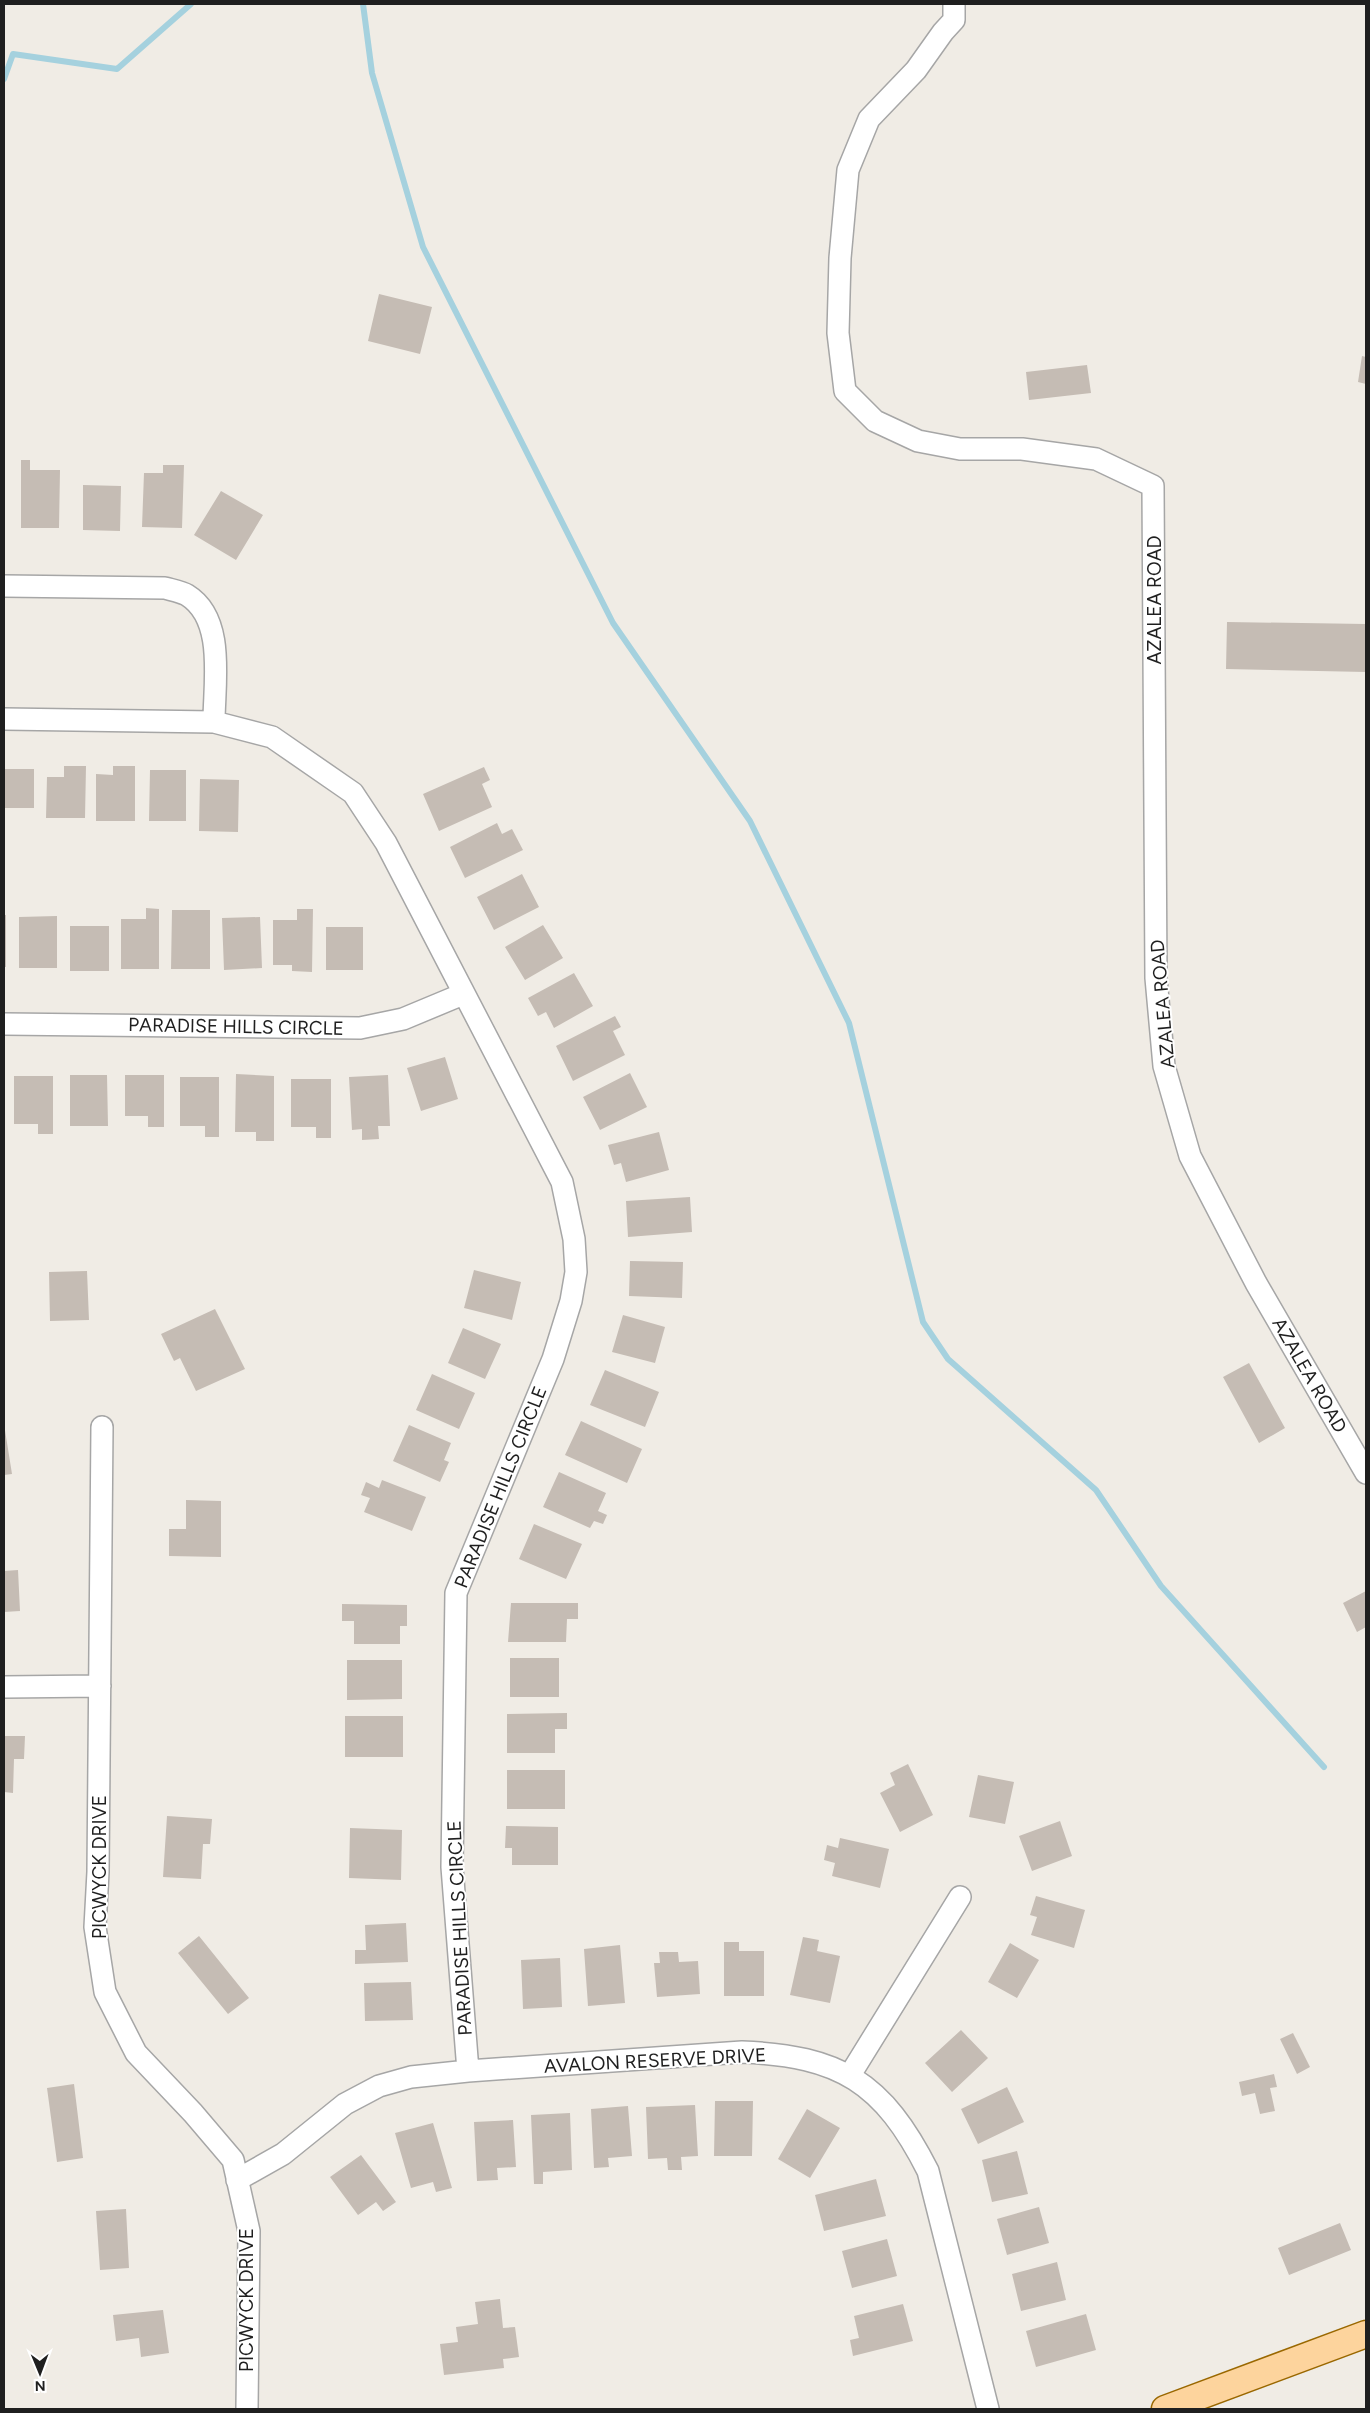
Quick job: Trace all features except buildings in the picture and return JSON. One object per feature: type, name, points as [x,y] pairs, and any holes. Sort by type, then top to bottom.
[{"type":"main road","points":[[1165,2409],[1366,2334]]},
{"type":"street","name":"AZALEA ROAD","points":[[954,4],[954,20],[916,70],[869,119],[848,170],[840,258],[839,324],[845,391],[875,421],[918,441],[960,449],[1022,449],[1096,459],[1153,486],[1156,978],[1164,1066],[1190,1156],[1256,1283],[1366,1473]]},
{"type":"street","points":[[4,586],[165,588],[188,595],[208,616],[215,639],[214,722]]},
{"type":"street","name":"PARADISE HILLS CIRCLE","points":[[4,719],[214,722],[272,737],[353,793],[386,843],[562,1182],[571,1216],[576,1272],[569,1309],[553,1359],[456,1593],[452,1867],[468,2071]]},
{"type":"street","name":"PARADISE HILLS CIRCLE","points":[[4,1024],[360,1028],[403,1019],[463,994]]},
{"type":"street","name":"PICWYCK DRIVE","points":[[102,1427],[100,1686],[95,1927],[104,1992],[136,2053],[193,2113],[233,2160],[248,2231],[247,2409]]},
{"type":"street","points":[[4,1688],[100,1686]]},
{"type":"street","points":[[850,2075],[960,1897]]},
{"type":"street","name":"AVALON RESERVE DRIVE","points":[[237,2180],[283,2154],[345,2104],[379,2086],[411,2077],[468,2071],[742,2052],[782,2054],[817,2061],[850,2075],[888,2107],[912,2139],[928,2171],[988,2409]]},
{"type":"waterway","points":[[4,79],[13,54],[117,69],[191,4]]},
{"type":"waterway","points":[[363,4],[372,73],[423,247],[613,623],[750,821],[849,1023],[923,1322],[948,1359],[1096,1490],[1161,1586],[1324,1767]]}]
